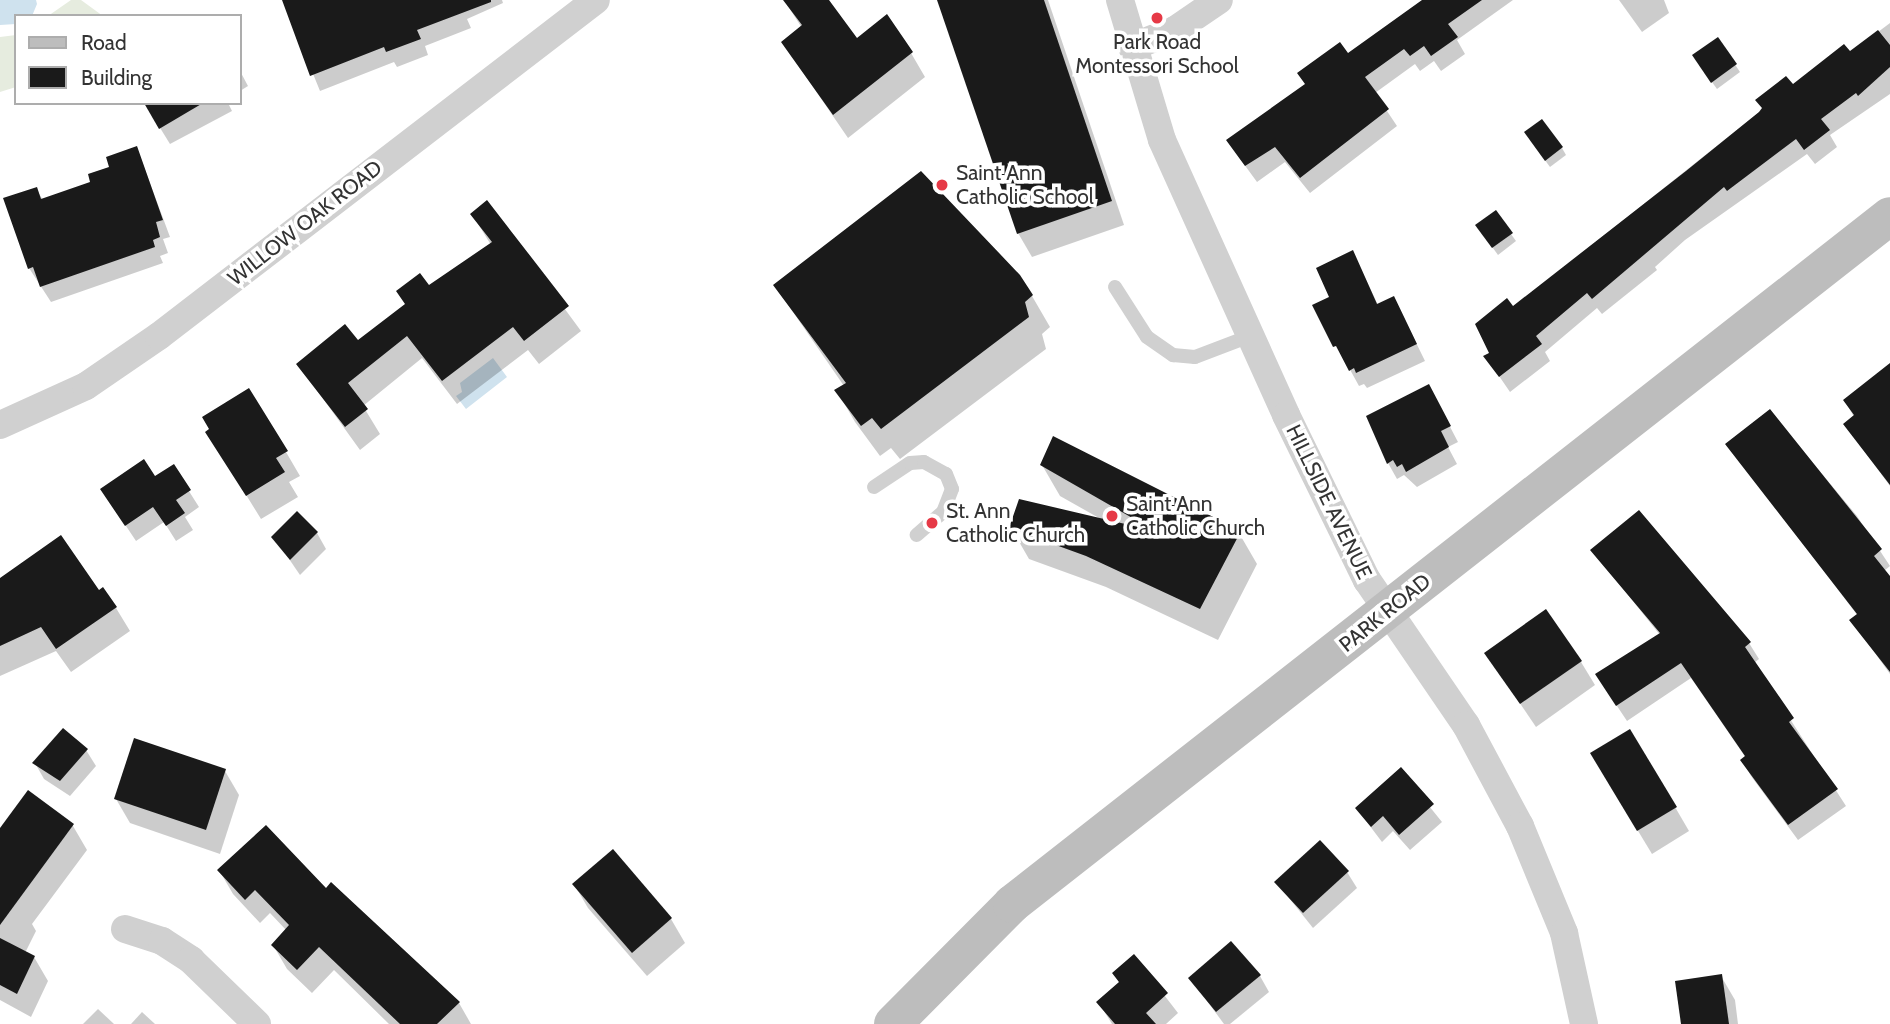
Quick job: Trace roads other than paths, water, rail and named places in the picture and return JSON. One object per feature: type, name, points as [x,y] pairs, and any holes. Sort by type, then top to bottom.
[{"type":"main road","name":"PARK ROAD","points":[[893,1024],[1012,904],[1890,216]]},
{"type":"street","name":"WILLOW OAK ROAD","points":[[0,425],[68,396],[150,342],[596,0]]},
{"type":"street","name":"HILLSIDE AVENUE","points":[[1120,0],[1132,47],[1178,180],[1360,569],[1466,725],[1520,826],[1564,933],[1584,1024]]},
{"type":"street","points":[[1132,47],[1175,30],[1219,0]]},
{"type":"street","points":[[125,929],[162,942],[191,960],[257,1024]]},
{"type":"lane","points":[[1115,287],[1147,337],[1173,355],[1195,357],[1250,336]]},
{"type":"lane","points":[[874,487],[910,463],[924,462],[946,474],[952,489],[943,512],[917,535]]},
{"type":"water","points":[[0,0],[36,0],[33,14],[14,14],[14,24],[0,25]]},
{"type":"water","points":[[493,358],[507,377],[466,409],[456,396],[462,392],[460,383]]},
{"type":"place","name":"Park Road Montessori School","points":[[1157,18]]},
{"type":"place","name":"Saint Ann Catholic School","points":[[942,185]]},
{"type":"place","name":"Saint Ann Catholic Church","points":[[1112,516]]},
{"type":"place","name":"St. Ann Catholic Church","points":[[932,523]]}]
